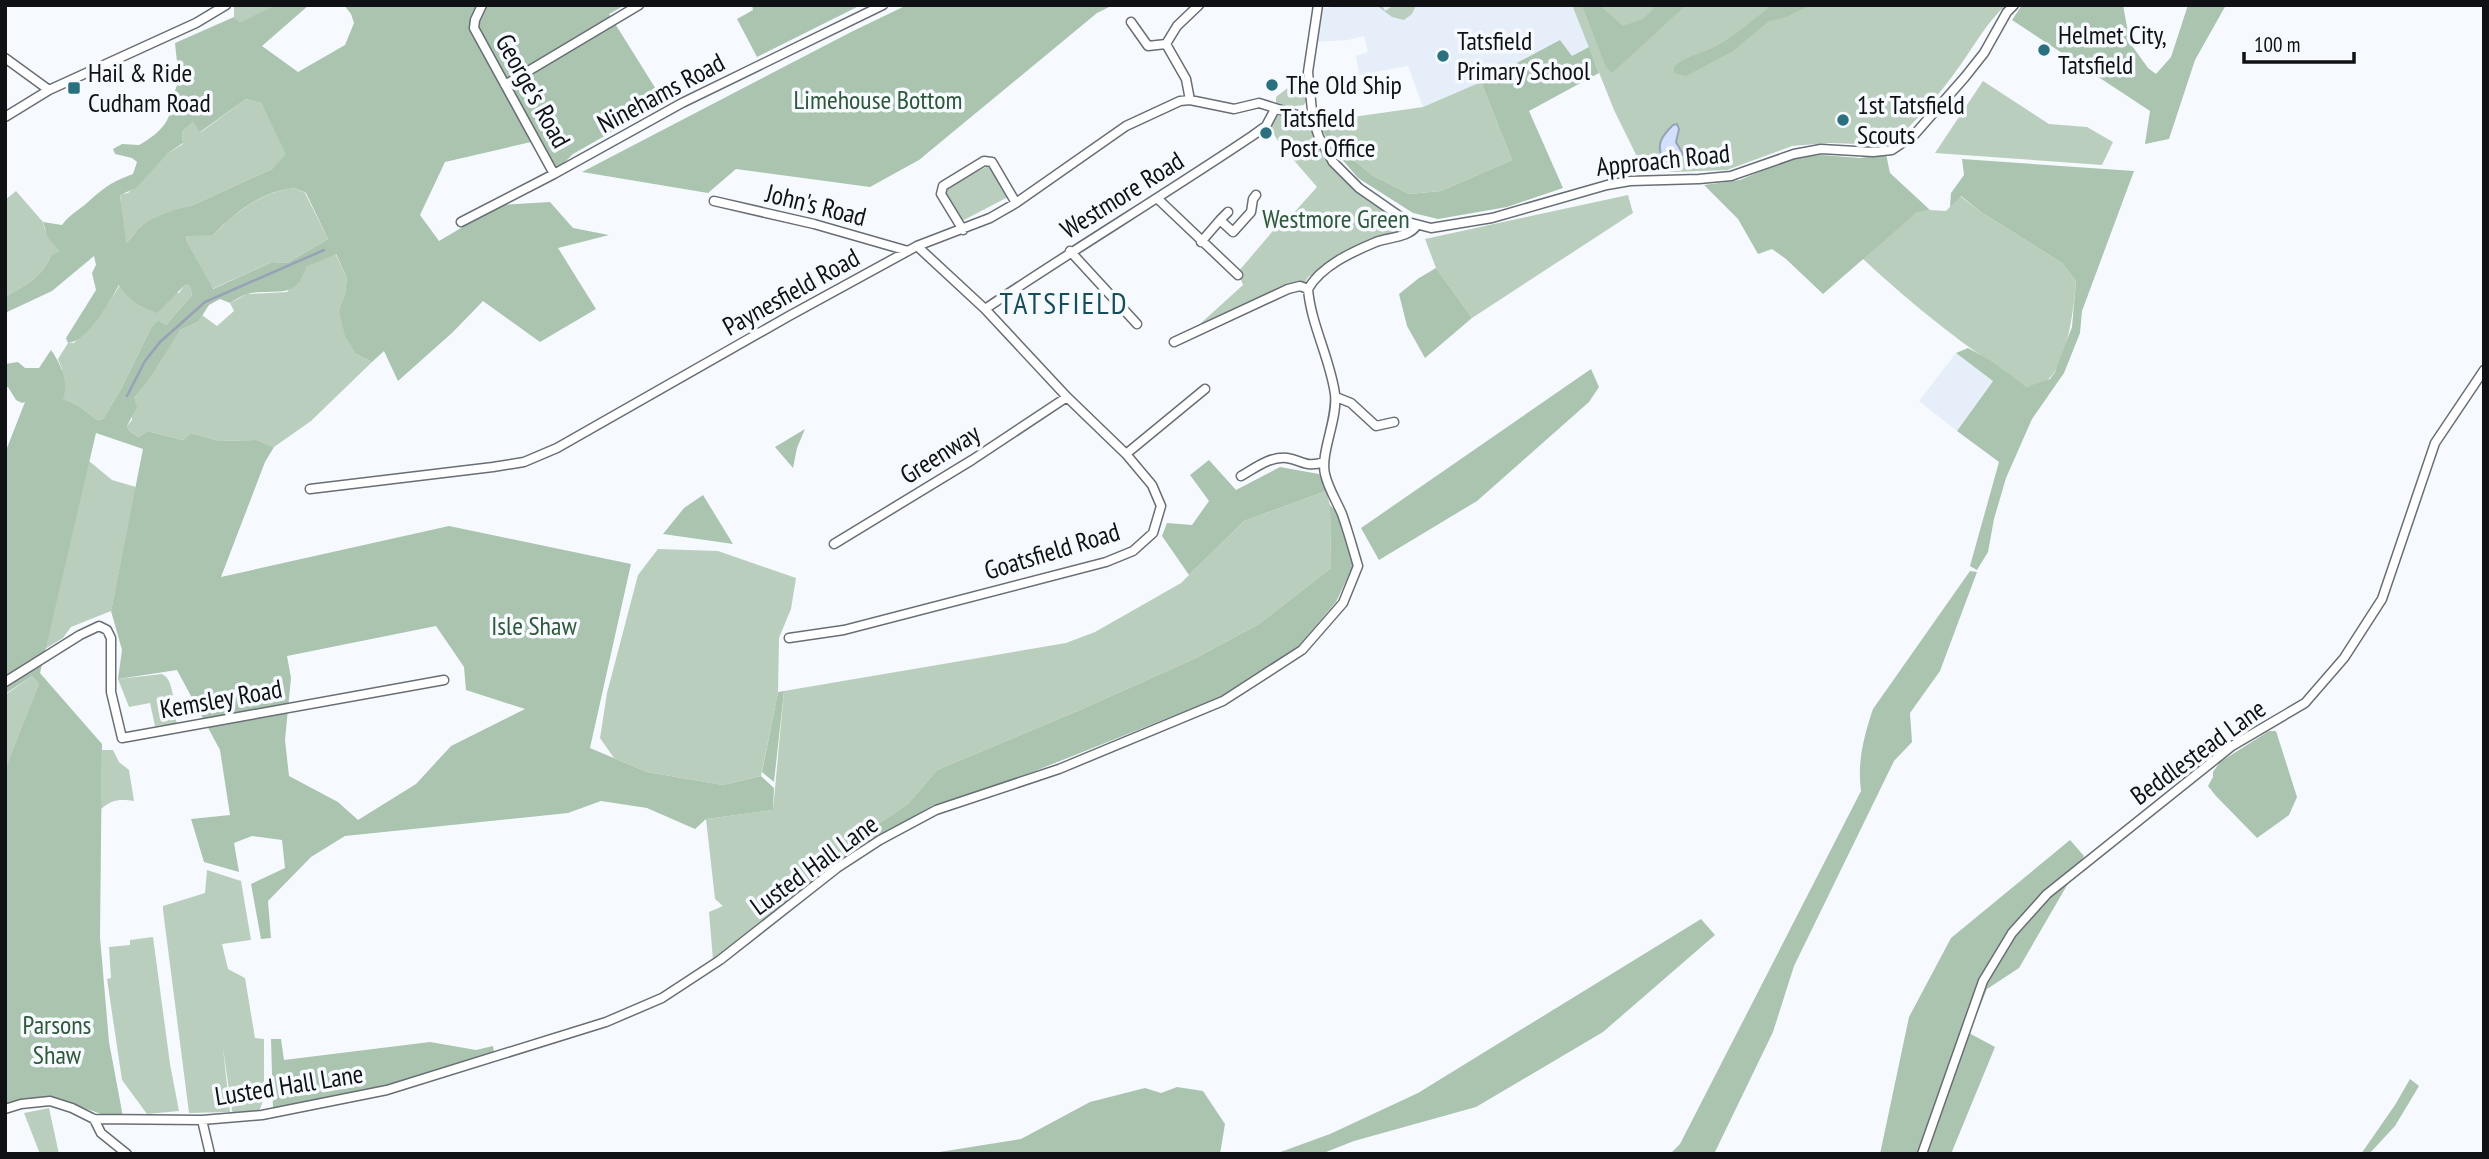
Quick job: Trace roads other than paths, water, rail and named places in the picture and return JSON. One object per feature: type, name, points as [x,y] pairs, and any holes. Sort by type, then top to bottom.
[{"type":"street","points":[[5,117],[49,90],[196,23],[226,5]]},
{"type":"street","name":"George's Road","points":[[482,5],[474,28],[554,174]]},
{"type":"street","points":[[505,85],[639,5]]},
{"type":"street","name":"Ninehams Road","points":[[461,222],[682,103],[883,5]]},
{"type":"street","points":[[1166,44],[1177,26],[1199,5]]},
{"type":"street","points":[[1174,342],[1288,289],[1300,286],[1308,289],[1322,271],[1378,241],[1411,232],[1417,225],[1395,214],[1346,177],[1334,162],[1313,120],[1308,72],[1318,5]]},
{"type":"street","name":"Approach Road","points":[[1417,225],[1431,228],[1492,218],[1618,183],[1731,176],[1794,154],[1821,149],[1873,152],[1892,149],[1914,135],[1965,77],[1984,53],[2007,12],[2014,5]]},
{"type":"street","points":[[1131,22],[1148,46],[1166,44]]},
{"type":"street","points":[[1166,44],[1186,79],[1190,100],[1234,109],[1259,103],[1313,120]]},
{"type":"street","points":[[5,58],[49,90]]},
{"type":"street","name":"Paynesfield Road","points":[[310,489],[524,462],[557,448],[917,246],[963,230],[1016,202],[1126,126],[1190,100]]},
{"type":"street","name":"Westmore Road","points":[[985,310],[1070,251],[1158,199],[1266,126],[1275,109]]},
{"type":"street","points":[[963,230],[942,194],[943,186],[984,161],[992,162],[1016,202]]},
{"type":"street","points":[[1220,220],[1233,232],[1251,212],[1256,195]]},
{"type":"street","points":[[1158,199],[1238,275]]},
{"type":"street","name":"John's Road","points":[[714,201],[814,224],[908,251]]},
{"type":"street","points":[[1201,242],[1228,212]]},
{"type":"street","name":"Goatsfield Road","points":[[789,638],[844,631],[1106,562],[1133,551],[1153,533],[1161,506],[1152,485],[1126,454],[1067,397],[985,310],[917,246]]},
{"type":"street","points":[[1070,251],[1137,324]]},
{"type":"street","name":"Lusted Hall Lane","points":[[5,1109],[50,1101],[94,1119],[202,1120],[262,1115],[387,1090],[606,1022],[662,998],[720,960],[837,868],[880,840],[936,810],[1059,769],[1223,701],[1302,650],[1343,603],[1358,566],[1343,517],[1325,474],[1324,462],[1336,397],[1308,289]]},
{"type":"street","name":"Beddlestead Lane","points":[[1922,1154],[1983,981],[2012,933],[2047,894],[2232,746],[2305,703],[2344,658],[2382,599],[2435,443],[2484,370]]},
{"type":"street","points":[[1126,454],[1205,389]]},
{"type":"street","name":"Greenway","points":[[834,544],[972,460],[1067,397]]},
{"type":"street","points":[[1336,397],[1351,403],[1376,426],[1394,422]]},
{"type":"street","points":[[1241,476],[1264,463],[1280,458],[1288,458],[1307,466],[1324,462]]},
{"type":"street","name":"Kemsley Road","points":[[5,682],[99,626],[107,630],[111,638],[111,692],[122,738],[444,680]]},
{"type":"street","points":[[94,1119],[101,1133],[127,1154]]},
{"type":"street","points":[[202,1120],[210,1154]]},
{"type":"water","points":[[1677,124],[1679,129],[1676,142],[1683,154],[1674,159],[1663,158],[1661,140],[1673,125]]},
{"type":"waterway","points":[[127,396],[145,361],[160,342],[205,302],[324,250]]},
{"type":"place","name":"Helmet City, Tatsfield","points":[[2044,50]]},
{"type":"place","name":"Tatsfield Primary School","points":[[1443,56]]},
{"type":"place","name":"The Old Ship","points":[[1272,85]]},
{"type":"place","name":"Hail & Ride Cudham Road","points":[[74,88]]},
{"type":"place","name":"1st Tatsfield Scouts","points":[[1843,120]]},
{"type":"place","name":"Tatsfield Post Office","points":[[1266,133]]},
{"type":"district","name":"TATSFIELD","points":[[1064,304]]},
{"type":"park label","name":"Limehouse Bottom","points":[[878,100]]},
{"type":"park label","name":"Westmore Green","points":[[1336,219]]},
{"type":"park label","name":"Isle Shaw","points":[[534,626]]},
{"type":"park label","name":"Parsons Shaw","points":[[57,1040]]}]
